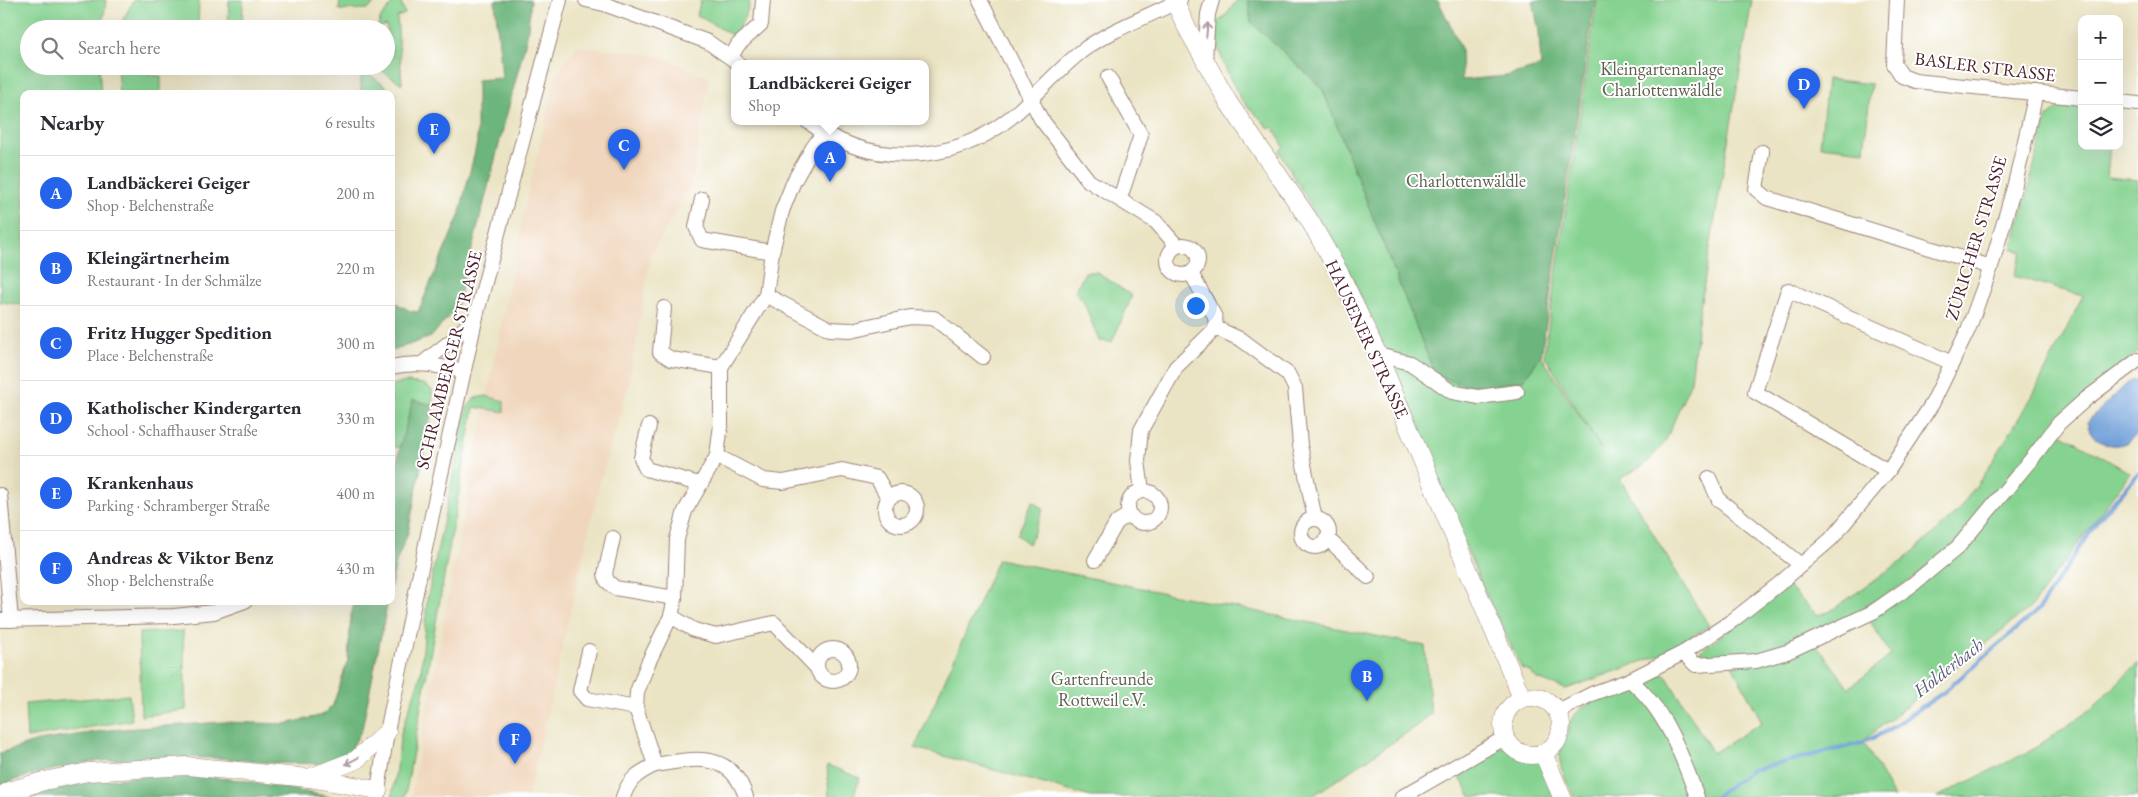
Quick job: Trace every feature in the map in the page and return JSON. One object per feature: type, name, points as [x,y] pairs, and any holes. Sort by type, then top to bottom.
[{"type":"main road","name":"HAUSENER STRASSE","points":[[1176,1],[1228,102],[1310,221],[1341,276],[1378,356],[1522,698]]},
{"type":"main road","points":[[1532,696],[1542,698],[1558,712],[1561,721],[1559,736],[1551,748],[1543,753],[1525,754],[1510,745],[1506,737],[1504,722],[1506,714],[1510,707],[1522,698],[1532,696]]},
{"type":"main road","points":[[309,778],[356,760],[387,732]]},
{"type":"main road","points":[[1543,753],[1562,797]]},
{"type":"main road","points":[[0,797],[9,791],[44,781],[88,772],[187,766],[309,778],[377,793]]},
{"type":"street","name":"SCHRAMBERGER STRASSE","points":[[377,793],[387,732],[476,316],[560,0]]},
{"type":"street","points":[[586,0],[604,4],[708,42],[734,60],[738,45],[761,24],[763,0]]},
{"type":"street","points":[[980,0],[1032,99],[1040,119],[1089,180],[1156,222],[1177,246]]},
{"type":"street","points":[[1205,60],[1208,14],[1212,0]]},
{"type":"street","name":"BASLER STRASSE","points":[[1897,0],[1894,64],[1902,76],[1915,81],[2078,98]]},
{"type":"street","points":[[812,125],[823,133],[850,145],[881,154],[915,155],[960,145],[987,133],[1009,118],[1084,50],[1176,1]]},
{"type":"street","points":[[1108,77],[1141,135],[1120,198]]},
{"type":"street","name":"ZÜRICHER STRASSE","points":[[1558,712],[1594,693],[1630,680],[1683,652],[1732,620],[1831,539],[1888,471],[1932,404],[1968,330],[1991,267],[2015,184],[2036,93]]},
{"type":"street","points":[[2123,102],[2138,104]]},
{"type":"street","points":[[655,765],[636,708],[637,692],[648,663],[671,616],[675,598],[677,539],[685,511],[717,456],[721,424],[721,367],[766,295],[772,252],[782,211],[794,181],[823,133]]},
{"type":"street","points":[[1762,152],[1756,189],[1767,198],[1991,267]]},
{"type":"street","points":[[702,199],[696,227],[702,240],[772,252]]},
{"type":"street","points":[[1177,246],[1191,247],[1197,254],[1198,264],[1191,273],[1186,275],[1176,274],[1169,268],[1167,258],[1172,249],[1177,246]]},
{"type":"street","points":[[1191,273],[1215,317],[1216,328]]},
{"type":"street","points":[[1888,471],[1755,392],[1788,290],[1952,363]]},
{"type":"street","points":[[766,295],[830,329],[851,330],[910,317],[934,318],[982,357]]},
{"type":"street","points":[[664,308],[660,352],[671,359],[721,367]]},
{"type":"street","points":[[423,363],[451,341],[476,316]]},
{"type":"street","points":[[1142,492],[1138,461],[1140,430],[1176,367],[1216,328]]},
{"type":"street","points":[[1216,328],[1242,340],[1288,374],[1295,388],[1300,445],[1315,519],[1326,525],[1328,534],[1327,538],[1316,546],[1312,546],[1304,542],[1301,533],[1303,525],[1315,519]]},
{"type":"street","points":[[1378,356],[1410,363],[1452,392],[1478,397],[1517,392]]},
{"type":"street","points":[[1683,652],[1696,665],[1756,660],[1786,652],[1873,612],[1912,585],[1958,547],[2059,423],[2086,399],[2138,360]]},
{"type":"street","points":[[395,366],[423,363],[464,372]]},
{"type":"street","points":[[649,426],[642,458],[646,469],[699,484]]},
{"type":"street","points":[[717,456],[763,480],[783,482],[842,470],[877,478],[889,499]]},
{"type":"street","points":[[1709,478],[1718,500],[1801,565]]},
{"type":"street","points":[[1147,492],[1156,497],[1160,507],[1153,520],[1143,523],[1138,522],[1130,514],[1128,505],[1137,493],[1147,492]]},
{"type":"street","points":[[0,495],[5,620],[165,616],[214,607]]},
{"type":"street","points":[[1095,560],[1117,522],[1130,514]]},
{"type":"street","points":[[613,538],[606,574],[607,581],[616,588],[675,598]]},
{"type":"street","points":[[1327,538],[1368,577]]},
{"type":"street","points":[[671,616],[694,630],[716,636],[774,623],[817,668]]},
{"type":"street","points":[[589,651],[580,691],[587,699],[636,708]]},
{"type":"street","points":[[1630,680],[1640,688],[1670,731],[1686,764],[1697,797]]},
{"type":"street","points":[[1402,797],[1506,737]]},
{"type":"street","points":[[623,797],[626,787],[639,772],[655,765],[700,758],[715,762],[733,773],[743,788],[746,797]]},
{"type":"shaded area","points":[[577,46],[662,56],[709,78],[692,183],[651,255],[629,383],[599,486],[528,797],[411,797],[466,502],[526,202],[557,73]]},
{"type":"green space","points":[[0,0],[106,0],[103,20],[20,20],[20,75],[100,75],[101,90],[20,90],[20,304],[0,302]]},
{"type":"green space","points":[[134,0],[199,0],[198,20],[123,20]]},
{"type":"green space","points":[[229,0],[243,0],[242,20],[228,20]]},
{"type":"green space","points":[[340,0],[377,0],[369,9],[339,10]]},
{"type":"green space","points":[[396,0],[400,0],[405,14],[397,17],[402,84],[388,75],[395,75],[395,20],[380,20]]},
{"type":"green space","points":[[495,0],[531,0],[527,36],[457,307],[431,337],[395,350],[395,302],[410,311],[418,312],[459,216],[477,143],[477,80],[502,78]]},
{"type":"green space","points":[[701,0],[749,0],[749,7],[735,37],[697,15]]},
{"type":"green space","name":"Kleingartenanlage Charlottenwäldle","points":[[1237,0],[1248,0],[1251,22],[1322,88],[1434,372],[1523,380],[1541,356],[1601,449],[1544,355],[1597,0],[1752,0],[1699,313],[1691,381],[1665,442],[1647,463],[1620,479],[1709,626],[1658,656],[1566,689],[1537,679],[1528,670],[1522,669],[1483,588],[1353,279],[1279,151],[1284,147],[1273,127],[1269,129],[1243,101],[1227,71],[1219,50],[1216,31],[1217,22],[1224,18]]},
{"type":"green space","name":"Charlottenwäldle","points":[[1248,0],[1438,0],[1461,48],[1462,80],[1506,76],[1541,66],[1539,32],[1533,0],[1595,0],[1541,356],[1523,380],[1477,386],[1456,383],[1434,372],[1322,88],[1251,22]]},
{"type":"green space","points":[[118,75],[161,76],[161,90],[119,90]]},
{"type":"green space","points":[[370,75],[391,90],[361,90],[361,76]]},
{"type":"green space","points":[[1827,79],[1871,84],[1864,151],[1820,146]]},
{"type":"green space","points":[[2060,107],[2078,109],[2078,150],[2110,150],[2107,177],[2138,180],[2138,351],[2110,376],[1950,547],[1911,580],[1820,633],[1785,649],[1731,659],[1699,658],[1698,653],[1788,586],[1817,615],[1829,612],[1905,559],[1956,513],[1987,471],[2034,393],[2083,296],[2014,276],[2022,252],[2012,249],[2047,117]]},
{"type":"green space","points":[[1085,272],[1097,272],[1132,296],[1112,342],[1099,341],[1083,300],[1075,292]]},
{"type":"green space","points":[[407,382],[424,384],[432,390],[433,405],[413,400],[400,447],[395,447],[395,384]]},
{"type":"green space","points":[[486,396],[504,401],[504,412],[474,407],[405,797],[392,797],[401,733],[421,674],[427,600],[467,408],[475,398]]},
{"type":"green space","points":[[413,400],[433,405],[408,533],[395,567],[395,473]]},
{"type":"green space","points":[[2059,432],[2130,473],[2031,607],[1863,741],[1894,797],[1574,797],[1564,774],[1560,757],[1570,722],[1587,705],[1614,692],[1665,674],[1713,753],[1762,722],[1732,665],[1816,644],[1849,688],[1891,655],[1868,618],[1915,588]]},
{"type":"green space","points":[[1033,501],[1043,510],[1029,544],[1017,535]]},
{"type":"green space","name":"Gartenfreunde Rottweil e.V.","points":[[998,559],[1425,646],[1431,714],[1414,728],[1311,797],[1091,797],[915,748]]},
{"type":"green space","points":[[354,605],[387,605],[362,729],[348,755],[332,764],[273,763],[219,758],[153,757],[90,762],[37,773],[0,785],[0,753],[38,741],[109,730],[224,722],[285,724],[323,715],[333,705],[348,660],[351,615]]},
{"type":"green space","points":[[183,631],[186,710],[141,716],[139,633]]},
{"type":"green space","points":[[2138,663],[2138,797],[1937,797],[2032,750],[2091,709]]},
{"type":"green space","points":[[129,695],[132,720],[27,738],[25,704]]},
{"type":"green space","points":[[1508,745],[1523,757],[1545,759],[1569,797],[1471,797],[1456,770],[1491,751]]},
{"type":"green space","points":[[827,765],[860,778],[853,797],[829,797]]},
{"type":"green space","points":[[147,776],[192,776],[242,780],[331,797],[23,797],[95,781]]},
{"type":"water","points":[[2132,379],[2138,381],[2138,432],[2128,442],[2119,445],[2101,442],[2092,434],[2087,422]]},
{"type":"waterway","name":"Holderbach","points":[[1715,797],[1752,770],[1862,743],[1885,732],[1944,692],[2039,609],[2097,521],[2138,474]]},
{"type":"place","name":"Katholischer Kindergarten","points":[[1804,109]]},
{"type":"place","name":"Krankenhaus","points":[[434,154]]},
{"type":"place","name":"Fritz Hugger Spedition","points":[[624,170]]},
{"type":"place","name":"Landbäckerei Geiger","points":[[830,182]]},
{"type":"place","name":"Kleingärtnerheim","points":[[1367,701]]},
{"type":"place","name":"Andreas & Viktor Benz","points":[[515,764]]}]
